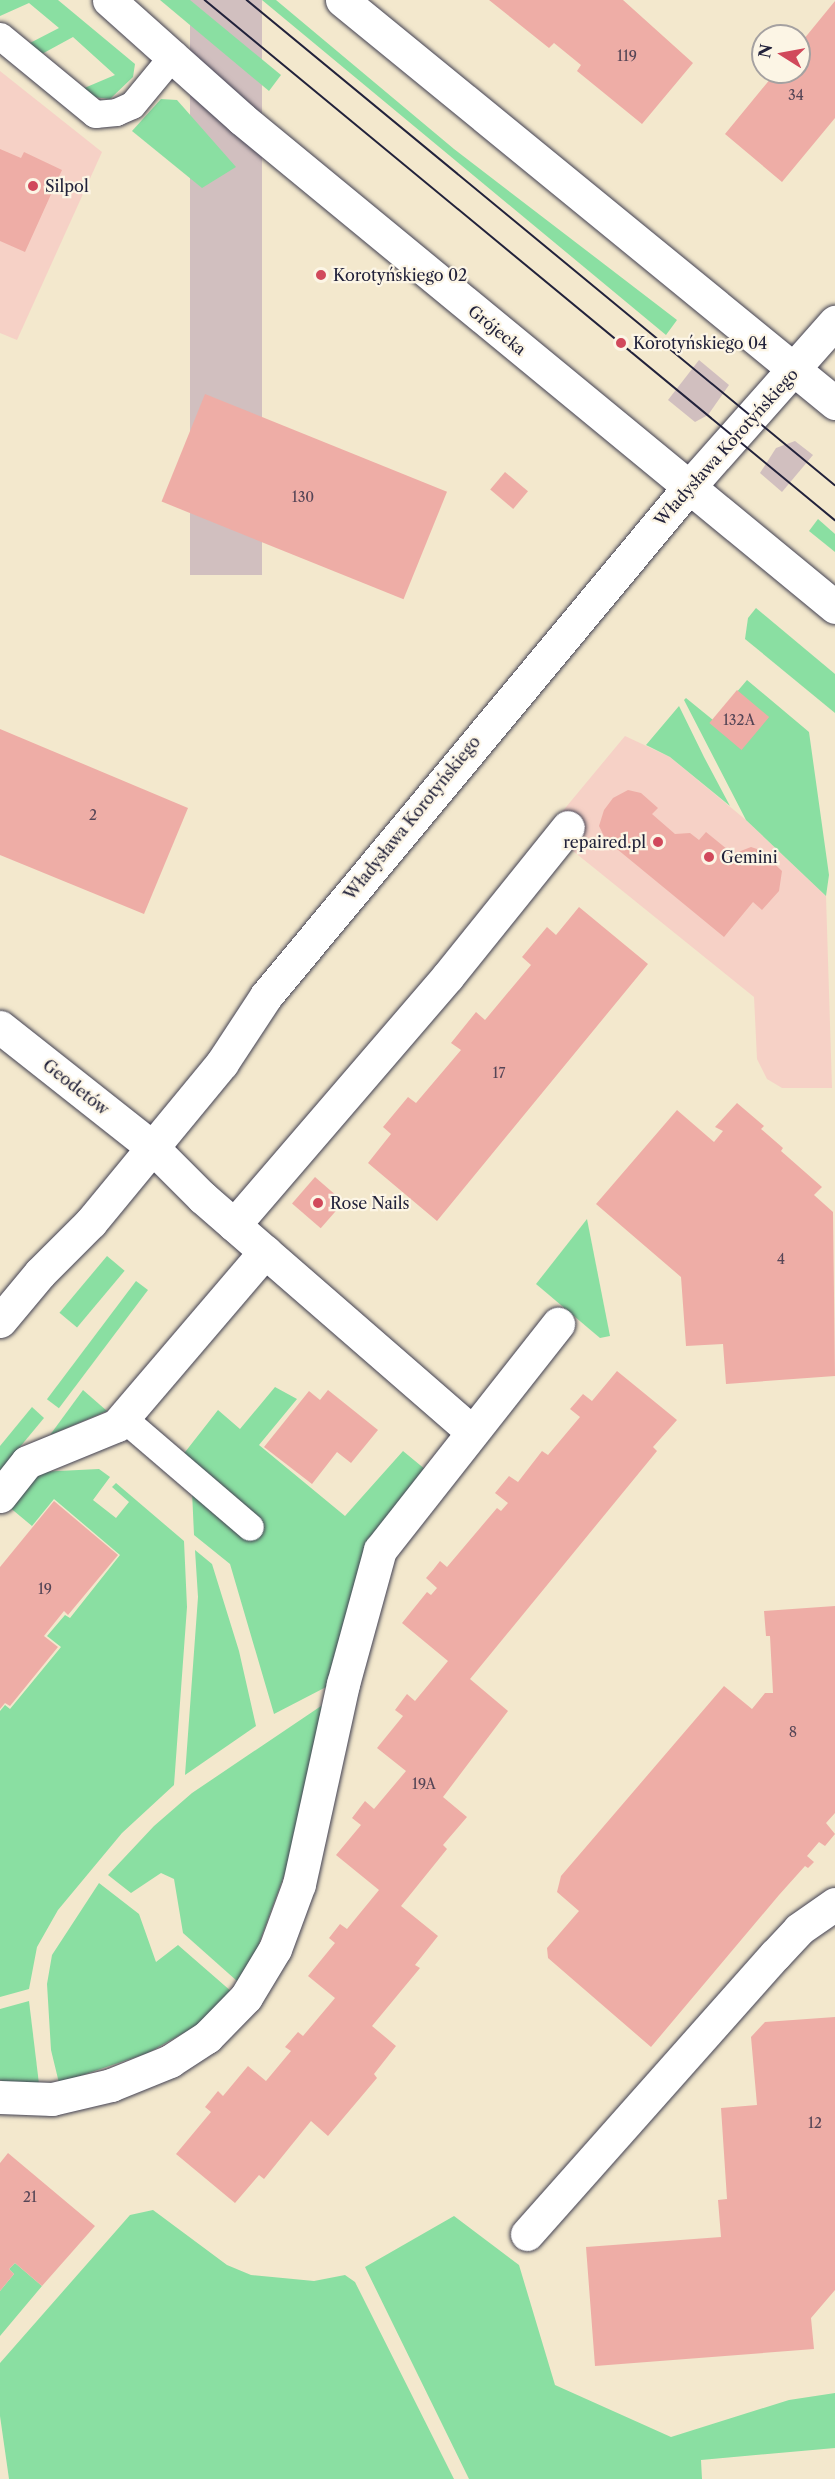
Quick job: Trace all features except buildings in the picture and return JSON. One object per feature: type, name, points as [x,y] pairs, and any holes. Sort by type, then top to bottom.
[{"type":"street","name":"Grójecka","points":[[109,0],[174,54],[242,119],[835,607]]},
{"type":"street","points":[[342,0],[835,403]]},
{"type":"street","name":"Władysława Korotyńskiego","points":[[0,1321],[40,1273],[72,1244],[222,1063],[274,987],[688,488],[835,322]]},
{"type":"street","points":[[234,1224],[448,976],[568,827]]},
{"type":"street","name":"Geodetów","points":[[0,1027],[152,1147],[265,1252],[472,1432]]},
{"type":"street","points":[[0,1496],[27,1462],[120,1421],[265,1252]]},
{"type":"street","points":[[0,2097],[52,2099],[111,2085],[170,2061],[207,2037],[246,1997],[275,1949],[299,1884],[344,1684],[380,1551],[558,1324]]},
{"type":"street","points":[[527,2234],[775,1954],[799,1929],[835,1904]]},
{"type":"lane","points":[[0,36],[95,114],[116,112],[132,105],[174,54]]},
{"type":"lane","points":[[120,1421],[250,1527]]},
{"type":"shaded area","points":[[190,0],[262,0],[262,575],[190,575]]},
{"type":"shaded area","points":[[0,71],[102,152],[17,340],[0,333]]},
{"type":"shaded area","points":[[699,360],[729,385],[708,415],[695,422],[668,400]]},
{"type":"shaded area","points":[[795,441],[813,455],[782,492],[760,473],[776,448]]},
{"type":"shaded area","points":[[625,736],[670,757],[746,820],[826,896],[832,1088],[782,1088],[767,1079],[757,1059],[754,997],[547,830]]},
{"type":"green space","points":[[0,0],[58,0],[135,64],[133,77],[110,99],[93,97],[82,89],[115,75],[73,37],[40,55],[28,44],[59,28],[29,3],[0,16]]},
{"type":"green space","points":[[160,0],[190,0],[281,75],[269,91]]},
{"type":"green space","points":[[262,0],[276,0],[454,149],[677,320],[666,335]]},
{"type":"green space","points":[[161,99],[177,100],[236,167],[202,188],[132,131]]},
{"type":"green space","points":[[818,519],[835,534],[835,552],[809,531]]},
{"type":"green space","points":[[756,608],[835,674],[835,713],[745,639],[748,618]]},
{"type":"green space","points":[[747,680],[809,732],[829,875],[826,896],[746,820],[684,700],[686,698],[713,720]]},
{"type":"green space","points":[[679,706],[730,806],[670,757],[646,745]]},
{"type":"green space","points":[[587,1219],[610,1336],[600,1338],[536,1284]]},
{"type":"green space","points":[[107,1256],[125,1271],[77,1327],[59,1313]]},
{"type":"green space","points":[[136,1281],[148,1290],[59,1408],[47,1399]]},
{"type":"green space","points":[[275,1387],[297,1399],[259,1445],[345,1516],[403,1451],[426,1470],[330,1685],[274,1714],[230,1564],[194,1535],[192,1491],[182,1456],[218,1410],[240,1429]]},
{"type":"green space","points":[[83,1390],[107,1411],[50,1435]]},
{"type":"green space","points":[[32,1407],[44,1418],[0,1471],[0,1446]]},
{"type":"green space","points":[[99,1469],[110,1477],[93,1500],[116,1518],[129,1502],[112,1487],[116,1483],[184,1541],[187,1607],[174,1785],[122,1833],[58,1910],[37,1947],[29,1989],[0,1997],[0,1711],[5,1705],[10,1709],[61,1647],[47,1636],[65,1615],[70,1618],[120,1555],[54,1499],[32,1526],[8,1506],[38,1472]]},
{"type":"green space","points":[[195,1550],[212,1564],[239,1651],[256,1726],[185,1775],[198,1597]]},
{"type":"green space","points":[[327,1702],[288,1865],[257,1949],[237,1981],[183,1933],[174,1879],[161,1873],[131,1893],[108,1875],[154,1826],[192,1793]]},
{"type":"green space","points":[[99,1883],[139,1914],[156,1962],[178,1945],[232,1992],[196,2026],[148,2053],[59,2083],[51,2050],[47,1984],[52,1955]]},
{"type":"green space","points":[[29,2001],[39,2084],[10,2084],[0,2080],[0,2009]]},
{"type":"green space","points":[[153,2210],[227,2265],[251,2275],[314,2281],[345,2275],[355,2282],[454,2479],[9,2479],[0,2416],[0,2363],[130,2215]]},
{"type":"green space","points":[[454,2216],[519,2265],[555,2385],[671,2437],[789,2400],[835,2393],[835,2448],[701,2460],[702,2479],[469,2479],[365,2267]]},
{"type":"green space","points":[[15,2263],[42,2286],[0,2336],[0,2291],[14,2274],[9,2269]]},
{"type":"tram line","points":[[205,0],[835,520]]},
{"type":"tram line","points":[[247,0],[835,485]]},
{"type":"place","name":"Silpol","points":[[33,186]]},
{"type":"place","name":"Korotyńskiego 02","points":[[321,275]]},
{"type":"place","name":"Korotyńskiego 04","points":[[621,343]]},
{"type":"place","name":"repaired.pl","points":[[658,842]]},
{"type":"place","name":"Gemini","points":[[709,857]]},
{"type":"place","name":"Rose Nails","points":[[318,1203]]}]
